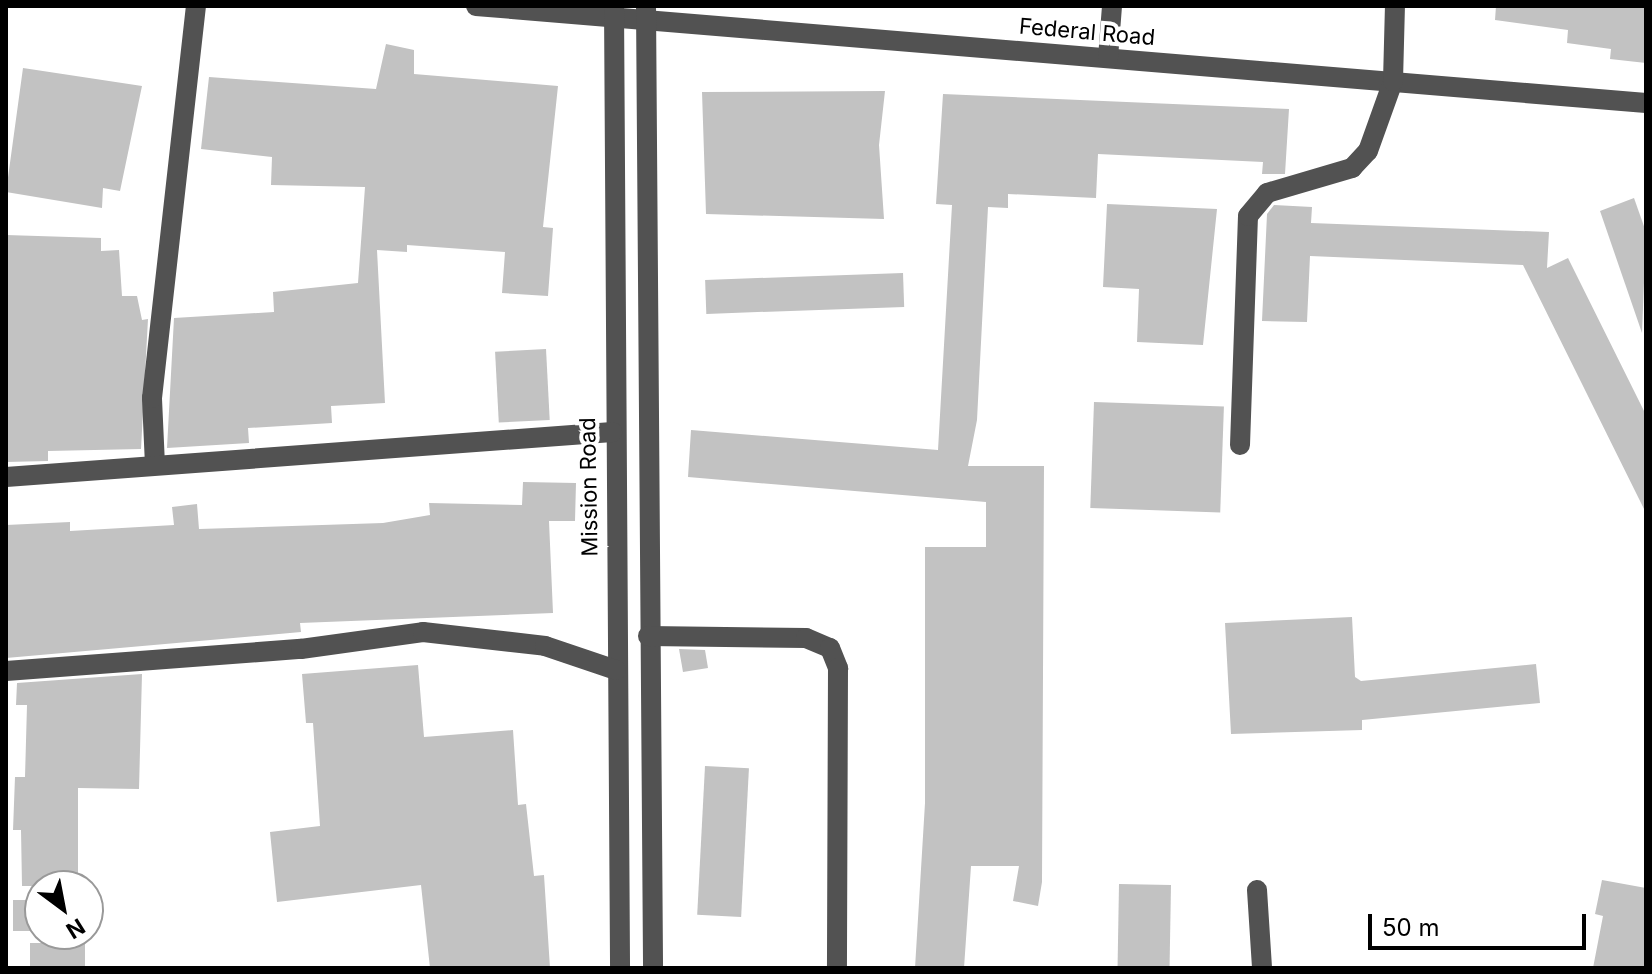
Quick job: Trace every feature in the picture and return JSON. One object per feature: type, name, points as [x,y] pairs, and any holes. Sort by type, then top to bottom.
[{"type":"street","points":[[155,465],[152,398],[196,6]]},
{"type":"street","name":"Federal Road","points":[[476,6],[647,13],[1108,58],[1646,103]]},
{"type":"street","points":[[1108,58],[1112,6]]},
{"type":"street","points":[[1240,445],[1248,216],[1267,193],[1352,168],[1368,151],[1393,81],[1395,6]]},
{"type":"street","name":"Mission Road","points":[[614,12],[612,432],[620,968]]},
{"type":"street","points":[[647,13],[648,636],[653,968]]},
{"type":"street","points":[[6,477],[612,432]]},
{"type":"street","points":[[6,671],[301,649],[423,632],[545,646],[616,670]]},
{"type":"street","points":[[648,636],[806,638],[830,648],[838,668],[837,968]]},
{"type":"street","points":[[1257,890],[1262,968]]},
{"type":"building","points":[[1496,6],[1646,6],[1646,63],[1610,59],[1611,49],[1567,43],[1568,30],[1495,20]]},
{"type":"building","points":[[386,44],[414,50],[414,74],[558,86],[543,227],[553,228],[548,296],[502,293],[505,252],[407,245],[407,252],[377,250],[385,403],[331,406],[332,423],[248,428],[249,443],[167,448],[174,318],[274,312],[273,292],[358,283],[365,187],[271,185],[272,157],[201,149],[209,77],[376,89]]},
{"type":"building","points":[[23,68],[142,86],[120,191],[103,188],[102,208],[6,192]]},
{"type":"building","points":[[885,91],[879,145],[884,219],[706,214],[702,92]]},
{"type":"building","points":[[943,94],[1289,109],[1285,174],[1262,174],[1263,162],[1098,154],[1096,198],[1008,194],[1008,208],[988,207],[977,420],[968,466],[1044,466],[1042,882],[1038,906],[1013,901],[1019,866],[971,866],[964,968],[915,968],[925,803],[925,547],[986,547],[986,502],[688,477],[691,430],[938,450],[952,205],[936,204]]},
{"type":"building","points":[[1634,198],[1646,232],[1642,333],[1600,211]]},
{"type":"building","points":[[1107,204],[1217,209],[1203,345],[1137,342],[1139,289],[1103,287]]},
{"type":"building","points":[[1274,205],[1312,207],[1311,223],[1549,232],[1547,268],[1568,258],[1646,415],[1646,513],[1523,265],[1310,256],[1307,322],[1262,321],[1267,214]]},
{"type":"building","points":[[6,235],[101,238],[101,251],[119,250],[122,296],[137,296],[142,320],[148,319],[141,449],[48,451],[48,461],[6,462]]},
{"type":"building","points":[[903,273],[904,307],[706,314],[705,280]]},
{"type":"building","points":[[546,349],[550,420],[499,423],[495,352]]},
{"type":"building","points":[[1094,402],[1224,407],[1220,512],[1090,508]]},
{"type":"building","points":[[523,482],[576,483],[575,521],[549,521],[553,613],[300,623],[301,632],[6,658],[6,525],[70,522],[70,531],[174,525],[172,507],[197,504],[199,529],[383,523],[430,515],[429,503],[522,505]]},
{"type":"building","points":[[1352,617],[1355,677],[1361,681],[1536,664],[1540,703],[1362,720],[1362,730],[1231,734],[1225,623]]},
{"type":"building","points":[[679,649],[705,650],[708,668],[683,672]]},
{"type":"building","points":[[418,665],[424,737],[513,730],[518,805],[526,804],[534,876],[544,875],[550,968],[430,968],[421,885],[277,902],[270,832],[320,826],[313,723],[306,723],[302,674]]},
{"type":"building","points":[[142,674],[139,789],[78,788],[78,870],[24,870],[24,886],[21,830],[13,830],[15,777],[25,777],[27,705],[16,705],[17,683]]},
{"type":"building","points":[[705,766],[749,768],[741,917],[697,915]]},
{"type":"building","points":[[1602,880],[1646,888],[1646,968],[1593,968],[1603,916],[1595,914]]},
{"type":"building","points":[[1119,884],[1171,885],[1170,968],[1118,968]]},
{"type":"building","points":[[13,900],[24,900],[24,931],[13,931]]},
{"type":"building","points":[[30,950],[85,950],[85,968],[30,968]]}]
